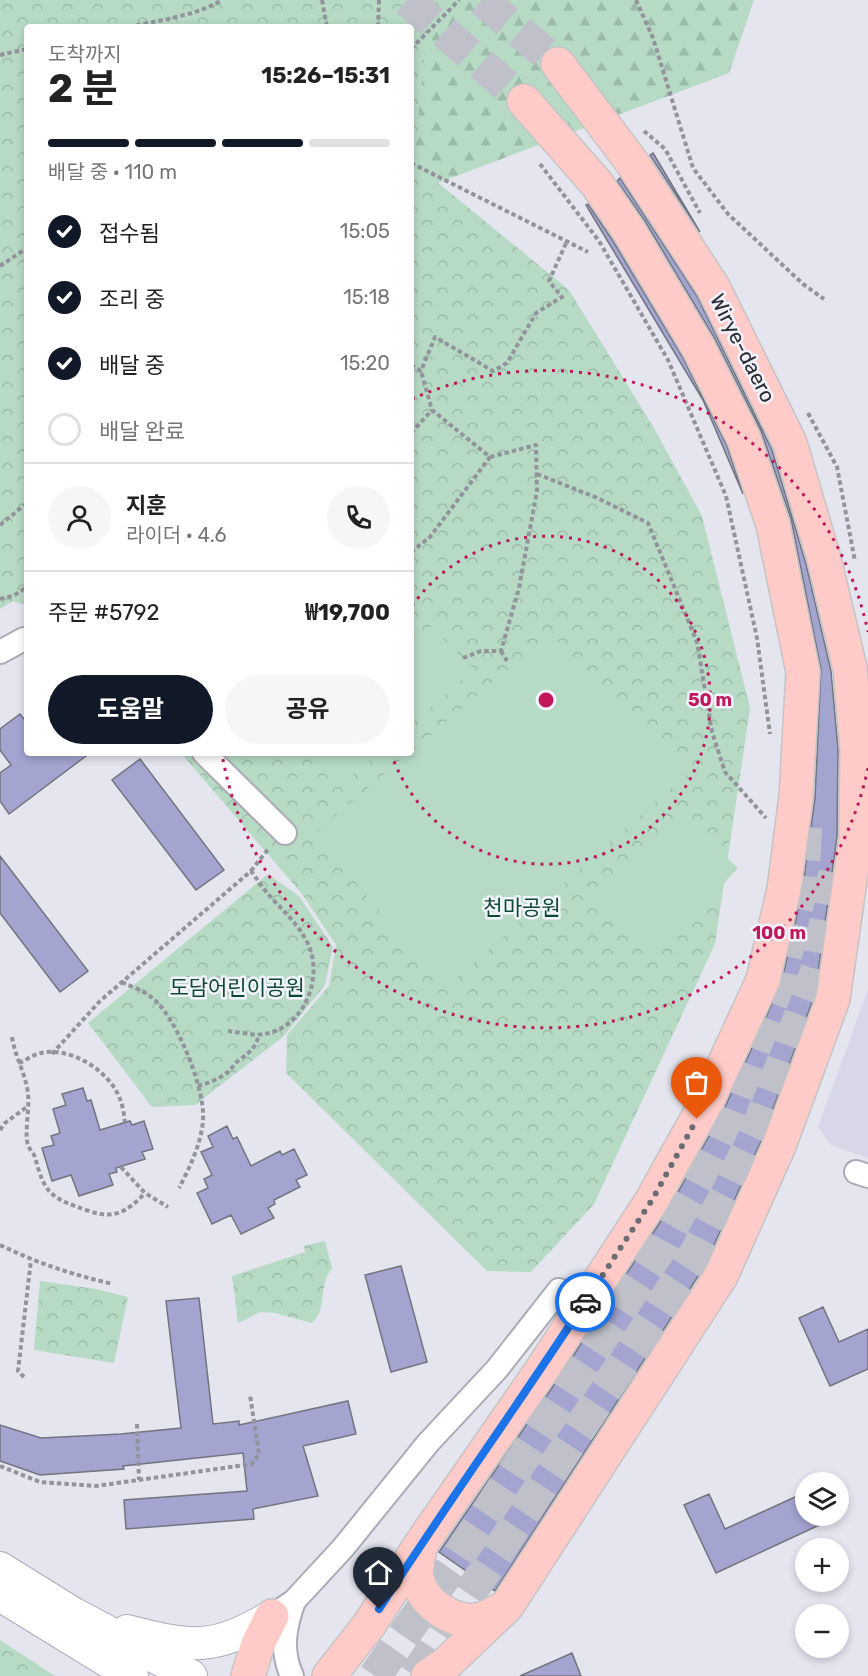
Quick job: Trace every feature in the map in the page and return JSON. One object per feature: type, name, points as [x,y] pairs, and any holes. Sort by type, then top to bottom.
[{"type":"main road","name":"Wirye-daero","points":[[438,1672],[507,1606],[721,1276],[779,1146],[833,999],[856,838],[856,748],[850,668],[824,559],[790,443],[713,287],[631,160],[558,64]]},
{"type":"main road","name":"Wirye-daero","points":[[329,1676],[369,1625],[421,1544],[536,1378],[652,1200],[708,1099],[763,980],[784,889],[796,797],[803,672],[773,525],[744,439],[698,347],[629,231],[597,184],[524,101]]},
{"type":"main road","points":[[421,1544],[416,1568],[417,1579],[426,1596],[442,1612],[464,1619],[481,1619],[507,1606]]},
{"type":"main road","points":[[0,1568],[74,1614],[191,1676]]},
{"type":"main road","points":[[0,1595],[107,1666],[132,1676]]},
{"type":"main road","points":[[74,1614],[165,1641],[205,1644],[230,1638],[283,1609]]},
{"type":"main road","points":[[248,1676],[258,1644],[283,1609]]},
{"type":"street","points":[[0,652],[24,641]]},
{"type":"street","points":[[207,756],[282,830]]},
{"type":"street","points":[[292,1676],[284,1650],[288,1620],[283,1609],[343,1548],[428,1443],[497,1369],[559,1290]]},
{"type":"path","points":[[142,24],[214,5],[222,0]]},
{"type":"path","points":[[322,0],[326,24]]},
{"type":"path","points":[[378,24],[379,0]]},
{"type":"path","points":[[414,46],[459,0]]},
{"type":"path","points":[[636,0],[653,38],[693,168],[728,214],[804,284],[824,299]]},
{"type":"path","points":[[0,55],[24,50]]},
{"type":"path","points":[[538,161],[599,241],[669,360],[726,496],[757,638],[772,744]]},
{"type":"path","points":[[414,164],[588,252]]},
{"type":"path","points":[[490,457],[432,410],[421,371],[435,336],[493,371],[507,363],[536,313],[562,297],[549,281],[567,241]]},
{"type":"path","points":[[0,266],[24,250]]},
{"type":"path","points":[[414,367],[421,371]]},
{"type":"path","points":[[414,430],[432,410]]},
{"type":"path","points":[[414,550],[430,537],[490,457],[536,445],[537,491],[519,588],[501,651],[507,661]]},
{"type":"path","points":[[537,474],[595,497],[648,523],[697,642],[712,732],[725,772],[771,824]]},
{"type":"path","points":[[0,525],[24,505]]},
{"type":"path","points":[[0,599],[13,596],[24,589]]},
{"type":"path","points":[[463,658],[481,651],[501,651]]},
{"type":"path","points":[[52,1054],[100,1001],[251,871],[282,830]]},
{"type":"path","points":[[228,1031],[264,1034],[283,1027],[296,1018],[309,998],[313,978],[313,956],[297,925],[268,894],[251,871]]},
{"type":"path","points":[[122,982],[152,997],[172,1023],[188,1054],[198,1086],[203,1113],[201,1125],[192,1161],[178,1188]]},
{"type":"path","points":[[198,1086],[210,1083],[227,1073],[257,1044],[259,1034]]},
{"type":"path","points":[[12,1037],[28,1094],[27,1144],[34,1155],[43,1184],[50,1194],[63,1202],[93,1213],[117,1214],[130,1208],[145,1193]]},
{"type":"path","points":[[19,1063],[42,1053],[67,1054],[88,1062],[111,1082],[120,1099],[125,1122]]},
{"type":"path","points":[[0,1130],[5,1123],[28,1106]]},
{"type":"path","points":[[121,1167],[145,1193],[168,1207]]},
{"type":"path","points":[[0,1245],[31,1260],[70,1274],[113,1284]]},
{"type":"path","points":[[24,1377],[18,1371],[31,1260]]},
{"type":"path","points":[[0,1466],[40,1482],[96,1486],[252,1464],[259,1454],[250,1395]]},
{"type":"path","points":[[136,1424],[139,1480]]},
{"type":"shaded area","points":[[868,989],[868,1158],[832,1146],[818,1127]]},
{"type":"green space","points":[[0,0],[754,0],[729,73],[414,192],[414,24],[24,24],[24,447]]},
{"type":"green space","name":"천마공원","points":[[0,0],[430,0],[414,163],[414,24],[24,24],[24,605],[13,601],[0,609]]},
{"type":"green space","name":"천마공원","points":[[414,163],[569,290],[654,428],[702,516],[750,708],[715,944],[594,1204],[531,1272],[487,1271],[286,1073],[287,1035],[329,986],[336,945],[302,894],[184,756],[414,756]]},
{"type":"green space","points":[[430,626],[474,669],[414,721],[414,639]]},
{"type":"green space","points":[[550,634],[687,774],[444,989],[315,833],[406,756],[414,756],[414,749]]},
{"type":"green space","points":[[316,756],[375,756],[341,785]]},
{"type":"green space","points":[[680,813],[738,868],[655,958],[593,901]]},
{"type":"green space","name":"도담어린이공원","points":[[268,874],[299,896],[333,947],[325,985],[284,1036],[195,1105],[152,1107],[88,1023]]},
{"type":"green space","points":[[325,1241],[332,1268],[325,1283],[320,1310],[312,1323],[275,1313],[261,1312],[238,1323],[232,1276],[305,1252],[304,1246]]},
{"type":"green space","points":[[40,1281],[96,1289],[128,1297],[114,1363],[34,1350]]},
{"type":"green space","points":[[0,1640],[55,1676],[0,1676]]},
{"type":"building","points":[[653,153],[700,232],[650,155]]},
{"type":"building","points":[[620,178],[697,296],[772,450],[806,564],[831,671],[838,749],[837,837],[815,994],[762,1139],[704,1267],[495,1591],[439,1552],[558,1379],[668,1210],[725,1107],[781,984],[802,893],[815,798],[821,669],[791,519],[761,431],[715,339],[645,221],[617,181]]},
{"type":"building","points":[[588,204],[613,241],[682,356],[727,446],[743,494],[703,400],[586,205]]},
{"type":"building","points":[[20,714],[24,719],[24,756],[86,756],[9,814],[0,801],[0,773],[11,765],[0,750],[0,729]]},
{"type":"building","points":[[140,759],[224,870],[196,890],[112,780]]},
{"type":"building","points":[[0,856],[88,971],[60,992],[0,913]]},
{"type":"building","points":[[83,1088],[87,1101],[91,1100],[100,1130],[130,1121],[132,1125],[144,1121],[153,1149],[142,1152],[145,1159],[116,1168],[117,1172],[109,1174],[113,1185],[79,1196],[71,1175],[52,1181],[42,1148],[54,1145],[51,1136],[60,1133],[53,1109],[66,1105],[62,1094]]},
{"type":"building","points":[[227,1126],[233,1139],[237,1137],[251,1166],[280,1151],[282,1155],[294,1149],[307,1175],[296,1180],[300,1187],[274,1200],[275,1204],[268,1208],[274,1218],[241,1234],[231,1215],[212,1224],[197,1193],[208,1188],[204,1179],[212,1175],[201,1152],[213,1147],[208,1136]]},
{"type":"building","points":[[401,1266],[427,1362],[391,1372],[365,1275]]},
{"type":"building","points":[[199,1298],[213,1424],[239,1421],[239,1425],[348,1401],[356,1434],[303,1446],[318,1496],[253,1509],[254,1519],[126,1529],[124,1500],[247,1491],[243,1453],[123,1466],[124,1469],[40,1475],[0,1461],[0,1425],[41,1438],[181,1428],[166,1301]]},
{"type":"building","points":[[823,1307],[839,1342],[868,1329],[868,1369],[830,1386],[799,1318]]},
{"type":"building","points":[[709,1494],[725,1529],[795,1497],[795,1526],[817,1526],[716,1573],[684,1505]]},
{"type":"building","points":[[572,1653],[581,1676],[520,1676]]},
{"type":"tunnel","points":[[407,0],[524,101]]},
{"type":"tunnel","points":[[482,0],[558,64]]},
{"type":"tunnel","points":[[375,1676],[451,1568],[662,1246],[699,1177],[731,1110],[781,977],[803,879],[806,818]]},
{"type":"tunnel","points":[[415,1676],[693,1258],[728,1191],[759,1125],[817,970],[835,871]]},
{"type":"way so far","points":[[585,1302],[652,1200],[697,1119]]},
{"type":"route","points":[[379,1609],[421,1544],[531,1386],[585,1302]]}]
